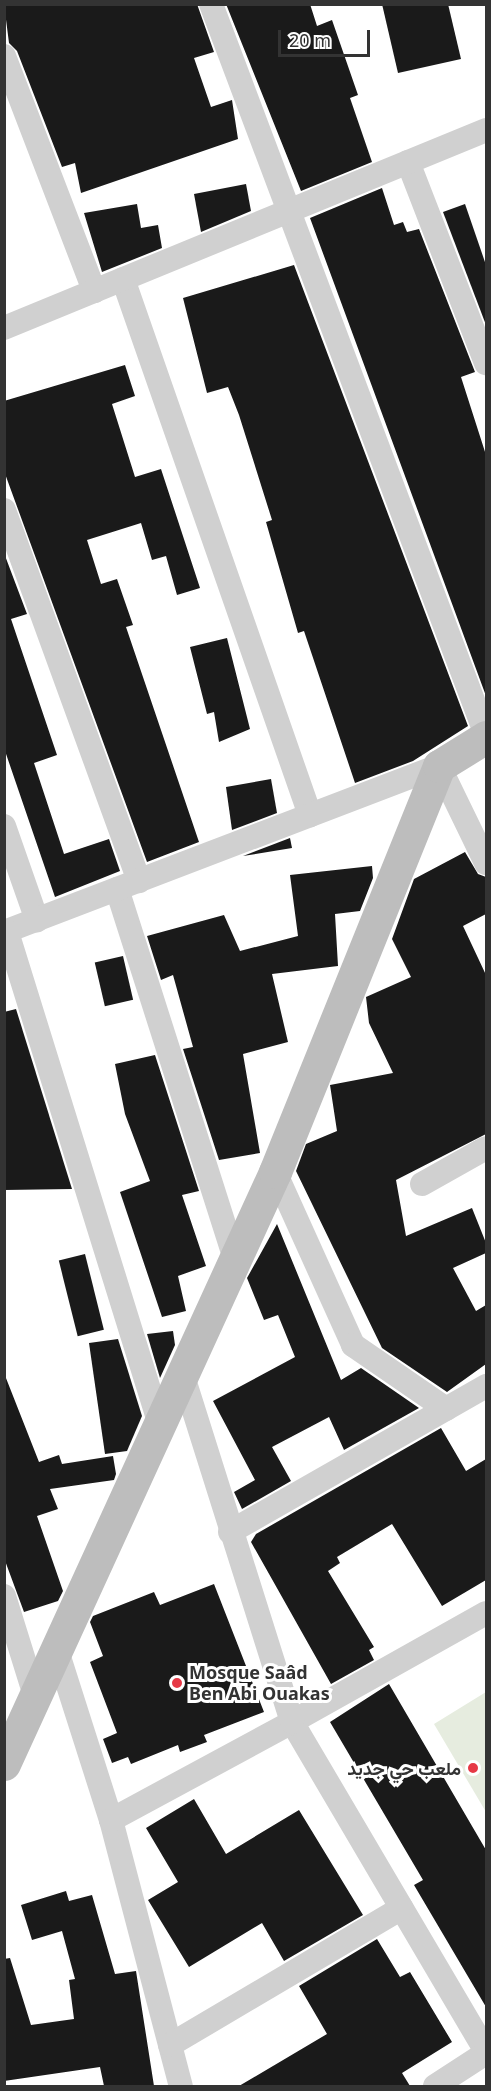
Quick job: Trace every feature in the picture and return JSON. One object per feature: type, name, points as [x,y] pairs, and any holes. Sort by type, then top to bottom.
[{"type":"street","points":[[161,1428],[6,932],[439,766],[486,736],[211,4]]},
{"type":"street","points":[[4,56],[94,291]]},
{"type":"street","points":[[4,328],[486,130]]},
{"type":"street","points":[[408,162],[486,363]]},
{"type":"street","points":[[123,279],[310,815]]},
{"type":"street","points":[[4,510],[128,885],[236,1261]]},
{"type":"street","points":[[439,766],[486,863]]},
{"type":"street","points":[[4,1764],[58,1654],[184,1379],[275,1172],[439,766]]},
{"type":"street","points":[[4,826],[37,920]]},
{"type":"street","points":[[422,1184],[486,1148]]},
{"type":"street","points":[[275,1172],[353,1346],[446,1409]]},
{"type":"street","points":[[184,1379],[230,1532],[292,1722],[486,2052],[435,2086]]},
{"type":"street","points":[[230,1532],[486,1386]]},
{"type":"street","points":[[4,1596],[36,1698]]},
{"type":"street","points":[[111,1820],[486,1613]]},
{"type":"street","points":[[58,1654],[111,1820],[181,2086]]},
{"type":"street","points":[[170,2045],[402,1908]]},
{"type":"shaded area","name":"ملعب حي جديد","points":[[486,1692],[486,1812],[434,1724]]},
{"type":"building","points":[[4,4],[197,4],[214,52],[194,58],[211,107],[232,100],[238,139],[81,193],[75,163],[62,167],[17,51],[9,43]]},
{"type":"building","points":[[226,4],[310,4],[317,26],[332,20],[358,95],[350,98],[372,162],[301,191]]},
{"type":"building","points":[[382,4],[448,4],[461,59],[398,73]]},
{"type":"building","points":[[246,184],[251,211],[201,232],[194,194]]},
{"type":"building","points":[[382,188],[394,225],[403,222],[407,232],[419,229],[475,372],[461,377],[486,455],[486,696],[310,218]]},
{"type":"building","points":[[137,204],[141,228],[158,225],[162,248],[102,272],[84,213]]},
{"type":"building","points":[[465,204],[486,265],[486,325],[443,212]]},
{"type":"building","points":[[294,265],[468,726],[413,761],[355,783],[304,631],[298,633],[266,522],[272,520],[239,415],[228,387],[207,393],[183,298]]},
{"type":"building","points":[[125,365],[135,396],[112,404],[135,477],[161,469],[200,588],[177,595],[166,556],[152,560],[141,523],[87,540],[101,584],[117,579],[133,625],[126,627],[199,842],[147,862],[4,471],[4,401]]},
{"type":"building","points":[[4,553],[27,614],[11,619],[57,755],[34,763],[64,854],[109,839],[120,871],[55,897],[4,748]]},
{"type":"building","points":[[227,638],[250,729],[219,742],[214,712],[207,714],[190,647]]},
{"type":"building","points":[[271,779],[277,813],[232,830],[226,787]]},
{"type":"building","points":[[290,838],[292,848],[243,856]]},
{"type":"building","points":[[465,852],[478,874],[486,877],[486,914],[463,926],[486,975],[486,1134],[396,1180],[406,1236],[472,1208],[486,1243],[486,1253],[453,1268],[476,1311],[486,1305],[486,1364],[447,1392],[382,1348],[296,1171],[306,1144],[337,1131],[330,1085],[393,1073],[369,1023],[366,997],[411,977],[392,939],[414,879]]},
{"type":"building","points":[[372,866],[373,878],[360,911],[335,914],[338,966],[272,974],[288,1042],[243,1054],[260,1153],[219,1160],[183,1049],[193,1047],[173,975],[161,980],[147,936],[224,915],[240,951],[298,936],[290,875]]},
{"type":"building","points":[[123,956],[133,1000],[105,1006],[95,963]]},
{"type":"building","points":[[16,1009],[72,1189],[4,1190],[4,1012]]},
{"type":"building","points":[[155,1055],[199,1191],[182,1195],[206,1266],[178,1276],[186,1311],[162,1317],[120,1192],[150,1181],[125,1114],[115,1064]]},
{"type":"building","points":[[277,1224],[341,1380],[361,1368],[419,1408],[344,1450],[329,1417],[272,1447],[291,1481],[242,1509],[234,1492],[255,1480],[213,1401],[295,1357],[278,1315],[264,1320],[247,1278]]},
{"type":"building","points":[[85,1254],[104,1330],[78,1336],[59,1261]]},
{"type":"building","points":[[173,1331],[175,1345],[160,1378],[147,1334]]},
{"type":"building","points":[[118,1339],[142,1416],[127,1451],[105,1454],[89,1343]]},
{"type":"building","points":[[4,1373],[39,1462],[59,1455],[62,1464],[113,1456],[116,1474],[114,1480],[50,1489],[58,1509],[37,1516],[63,1591],[58,1601],[24,1612],[4,1558]]},
{"type":"building","points":[[441,1428],[466,1471],[486,1459],[486,1580],[442,1606],[392,1524],[337,1557],[340,1563],[328,1571],[374,1647],[369,1650],[374,1660],[331,1684],[251,1542],[256,1534]]},
{"type":"building","points":[[214,1584],[264,1712],[204,1735],[207,1742],[180,1752],[178,1745],[131,1764],[128,1757],[112,1763],[103,1739],[117,1733],[90,1662],[103,1656],[90,1622],[93,1616],[154,1592],[160,1605]]},
{"type":"building","points":[[389,1684],[486,1850],[486,2007],[414,1885],[423,1880],[330,1722]]},
{"type":"building","points":[[194,1799],[226,1854],[299,1810],[363,1915],[284,1961],[262,1923],[189,1967],[148,1900],[178,1882],[146,1828]]},
{"type":"building","points":[[66,1891],[69,1901],[92,1895],[115,1974],[136,1971],[154,2086],[104,2086],[100,2067],[4,2081],[4,1959],[10,1958],[31,2025],[74,2019],[69,1980],[75,1979],[62,1931],[32,1940],[21,1905]]},
{"type":"building","points":[[377,1939],[400,1977],[410,1972],[452,2042],[402,2073],[410,2086],[239,2086],[327,2034],[299,1986]]},
{"type":"place","name":"Mosque Saâd Ben Abi Ouakas","points":[[177,1683]]},
{"type":"place","name":"ملعب حي جديد","points":[[473,1768]]}]
